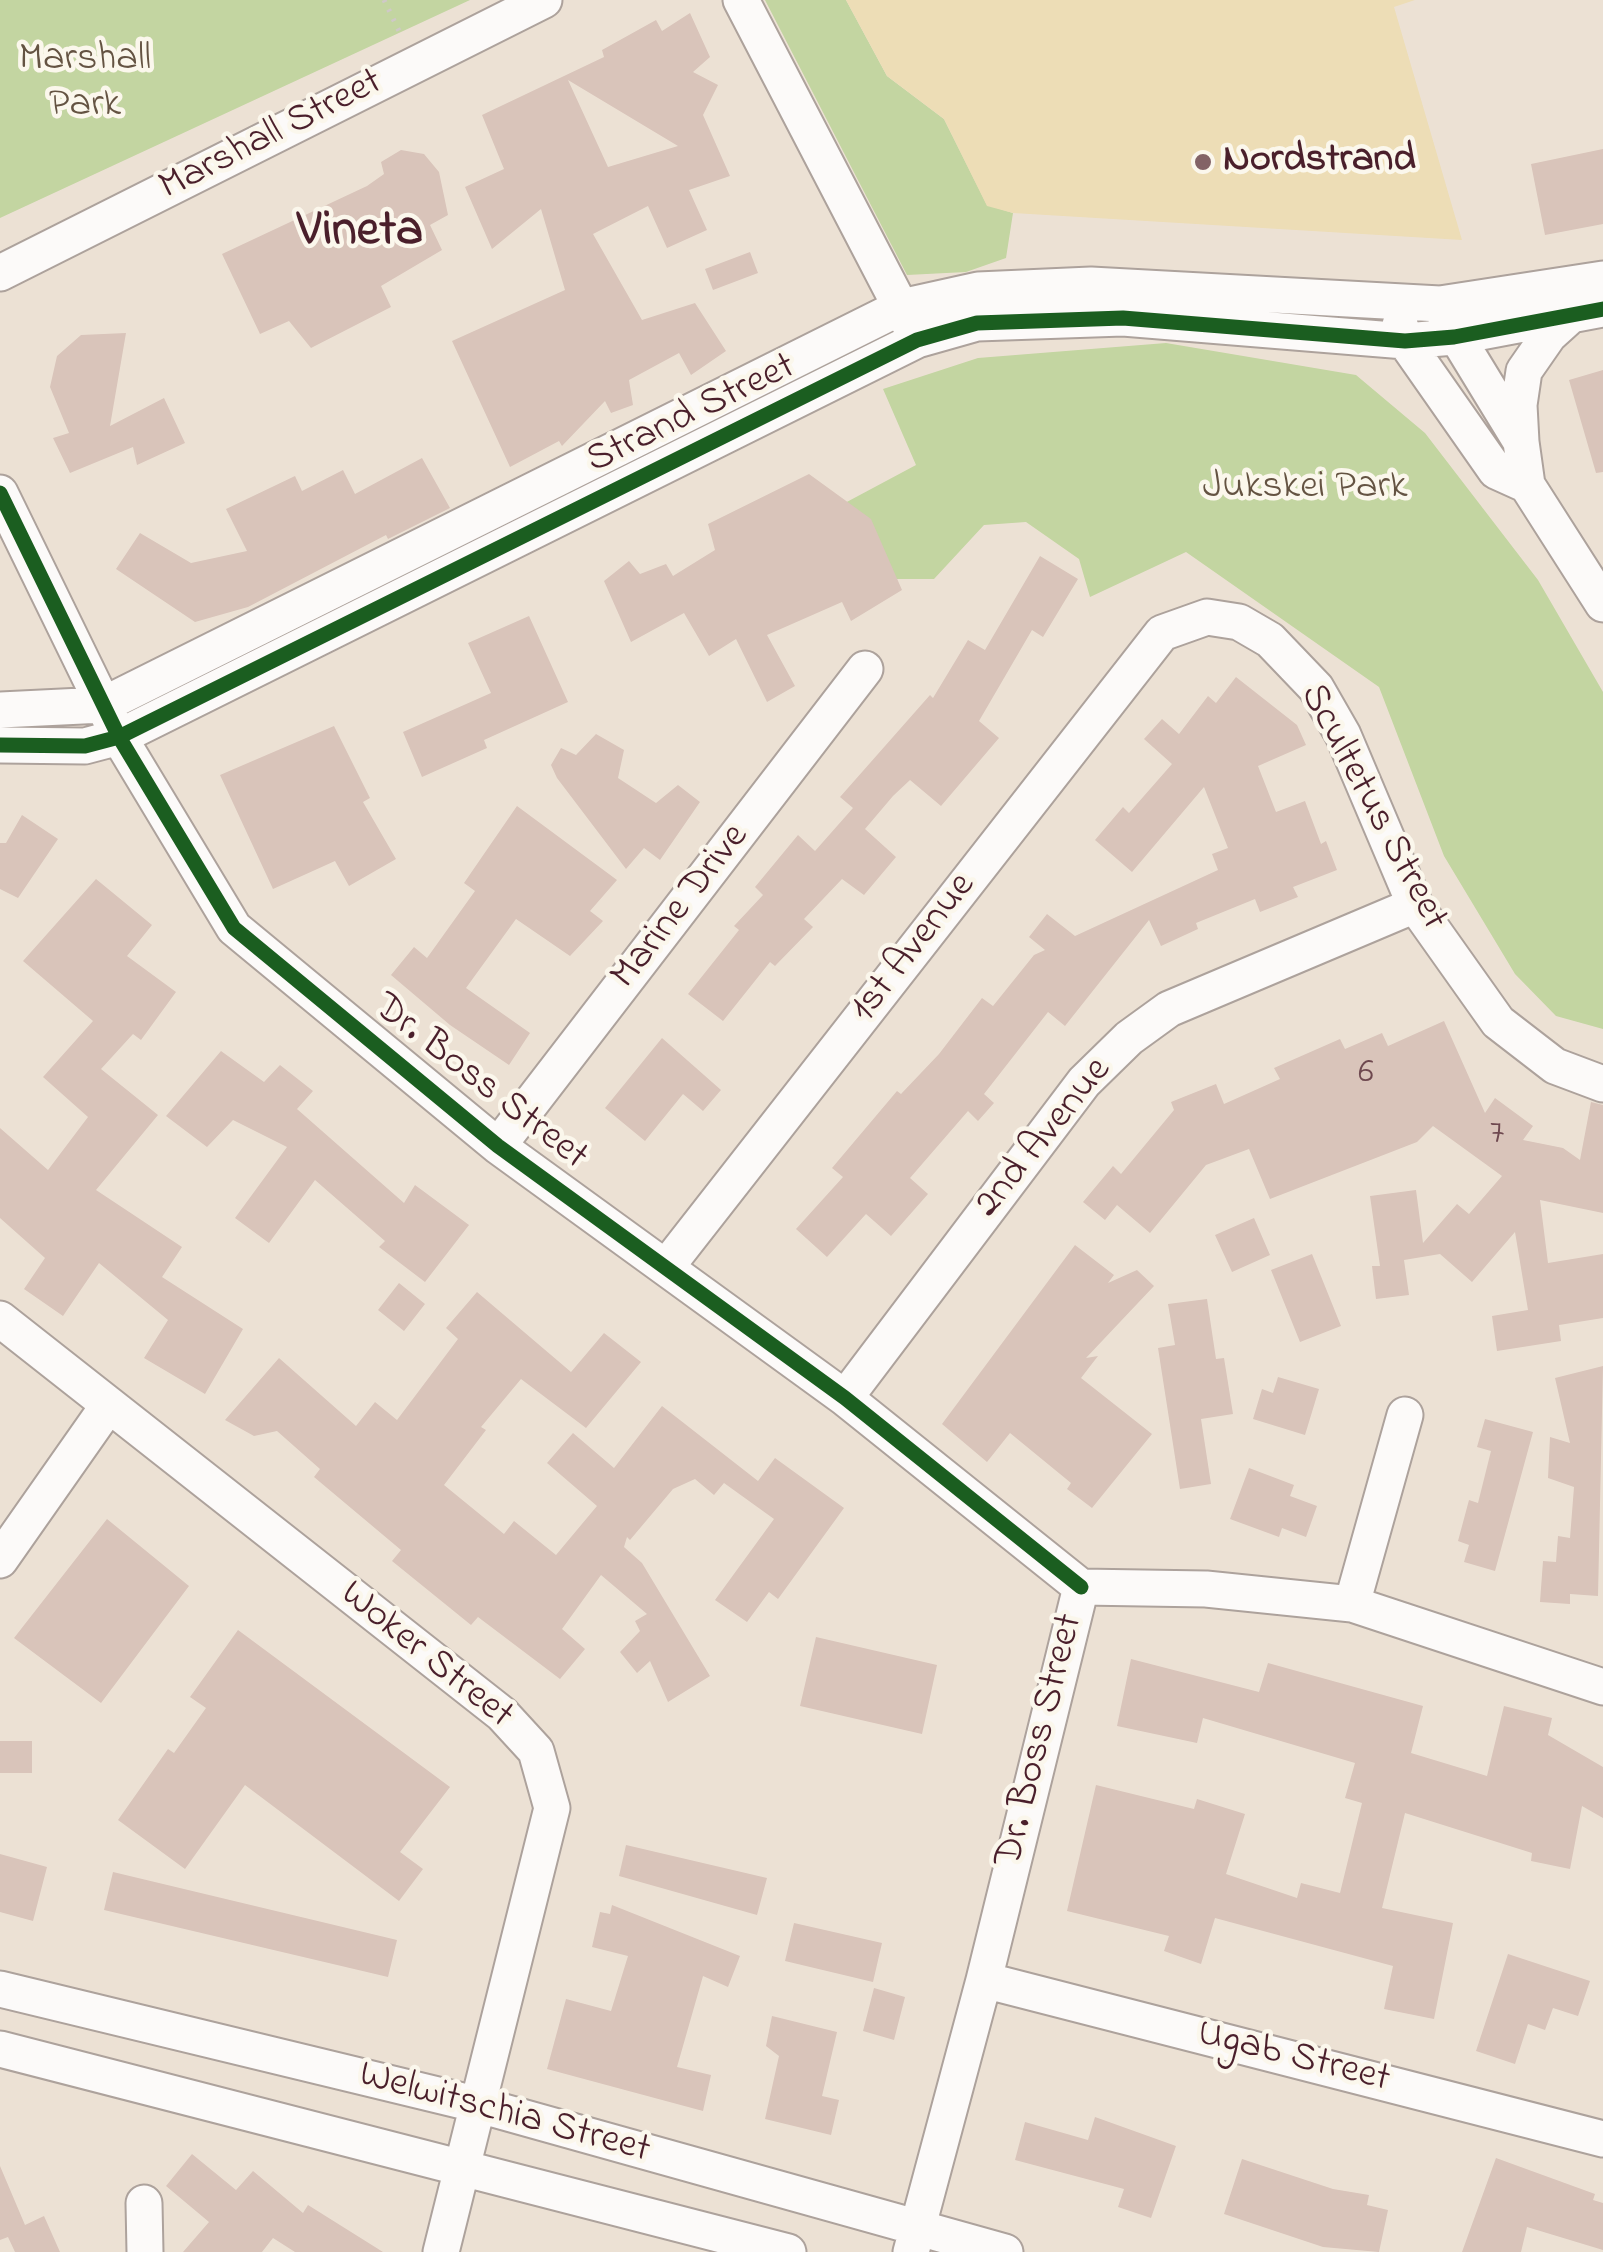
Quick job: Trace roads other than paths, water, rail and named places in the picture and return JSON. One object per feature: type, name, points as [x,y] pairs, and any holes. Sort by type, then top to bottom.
[{"type":"street","name":"Marshall Street","points":[[0,273],[544,0]]},
{"type":"street","points":[[741,0],[917,340]]},
{"type":"street","name":"Strand Street","points":[[0,710],[103,705],[901,306],[978,290],[1091,284],[1440,304],[1603,280]]},
{"type":"street","points":[[1393,302],[1405,342],[1496,471],[1527,485]]},
{"type":"street","points":[[1440,304],[1454,337],[1522,442]]},
{"type":"street","points":[[1586,313],[1549,335],[1524,371],[1519,405],[1527,485],[1603,604]]},
{"type":"street","name":"Strand Street","points":[[0,745],[85,746],[119,738],[917,340],[977,322],[1122,318],[1405,342],[1586,313]]},
{"type":"street","name":"Dr. Boss Street","points":[[0,493],[119,738],[234,928],[498,1146],[845,1398],[1080,1586],[984,1980],[913,2240]]},
{"type":"street","name":"Scultetus Street","points":[[1162,633],[1207,617],[1239,622],[1270,640],[1316,688],[1343,735],[1415,905],[1498,1022],[1555,1066],[1603,1084]]},
{"type":"street","name":"1st Avenue","points":[[667,1266],[1162,633]]},
{"type":"street","name":"Marine Drive","points":[[498,1146],[865,669]]},
{"type":"street","name":"2nd Avenue","points":[[845,1398],[1084,1082],[1129,1038],[1169,1009],[1415,905]]},
{"type":"street","name":"Woker Street","points":[[0,1319],[502,1714],[536,1750],[552,1808],[441,2252]]},
{"type":"street","points":[[0,1560],[108,1406]]},
{"type":"street","points":[[1352,1604],[1405,1416]]},
{"type":"street","points":[[1080,1586],[1206,1589],[1352,1604],[1603,1687]]},
{"type":"street","name":"Ugab Street","points":[[984,1980],[1603,2138]]},
{"type":"street","name":"Welwitschia Street","points":[[0,1989],[479,2105],[913,2240],[1004,2252]]},
{"type":"street","name":"Welwitschia Street","points":[[0,2049],[788,2252]]},
{"type":"street","points":[[144,2204],[145,2252]]},
{"type":"place","name":"Nordstrand","points":[[1203,162]]},
{"type":"district","name":"Vineta","points":[[360,235]]},
{"type":"park label","name":"Marshall Park","points":[[85,84]]},
{"type":"park label","name":"Jukskei Park","points":[[1305,489]]}]
